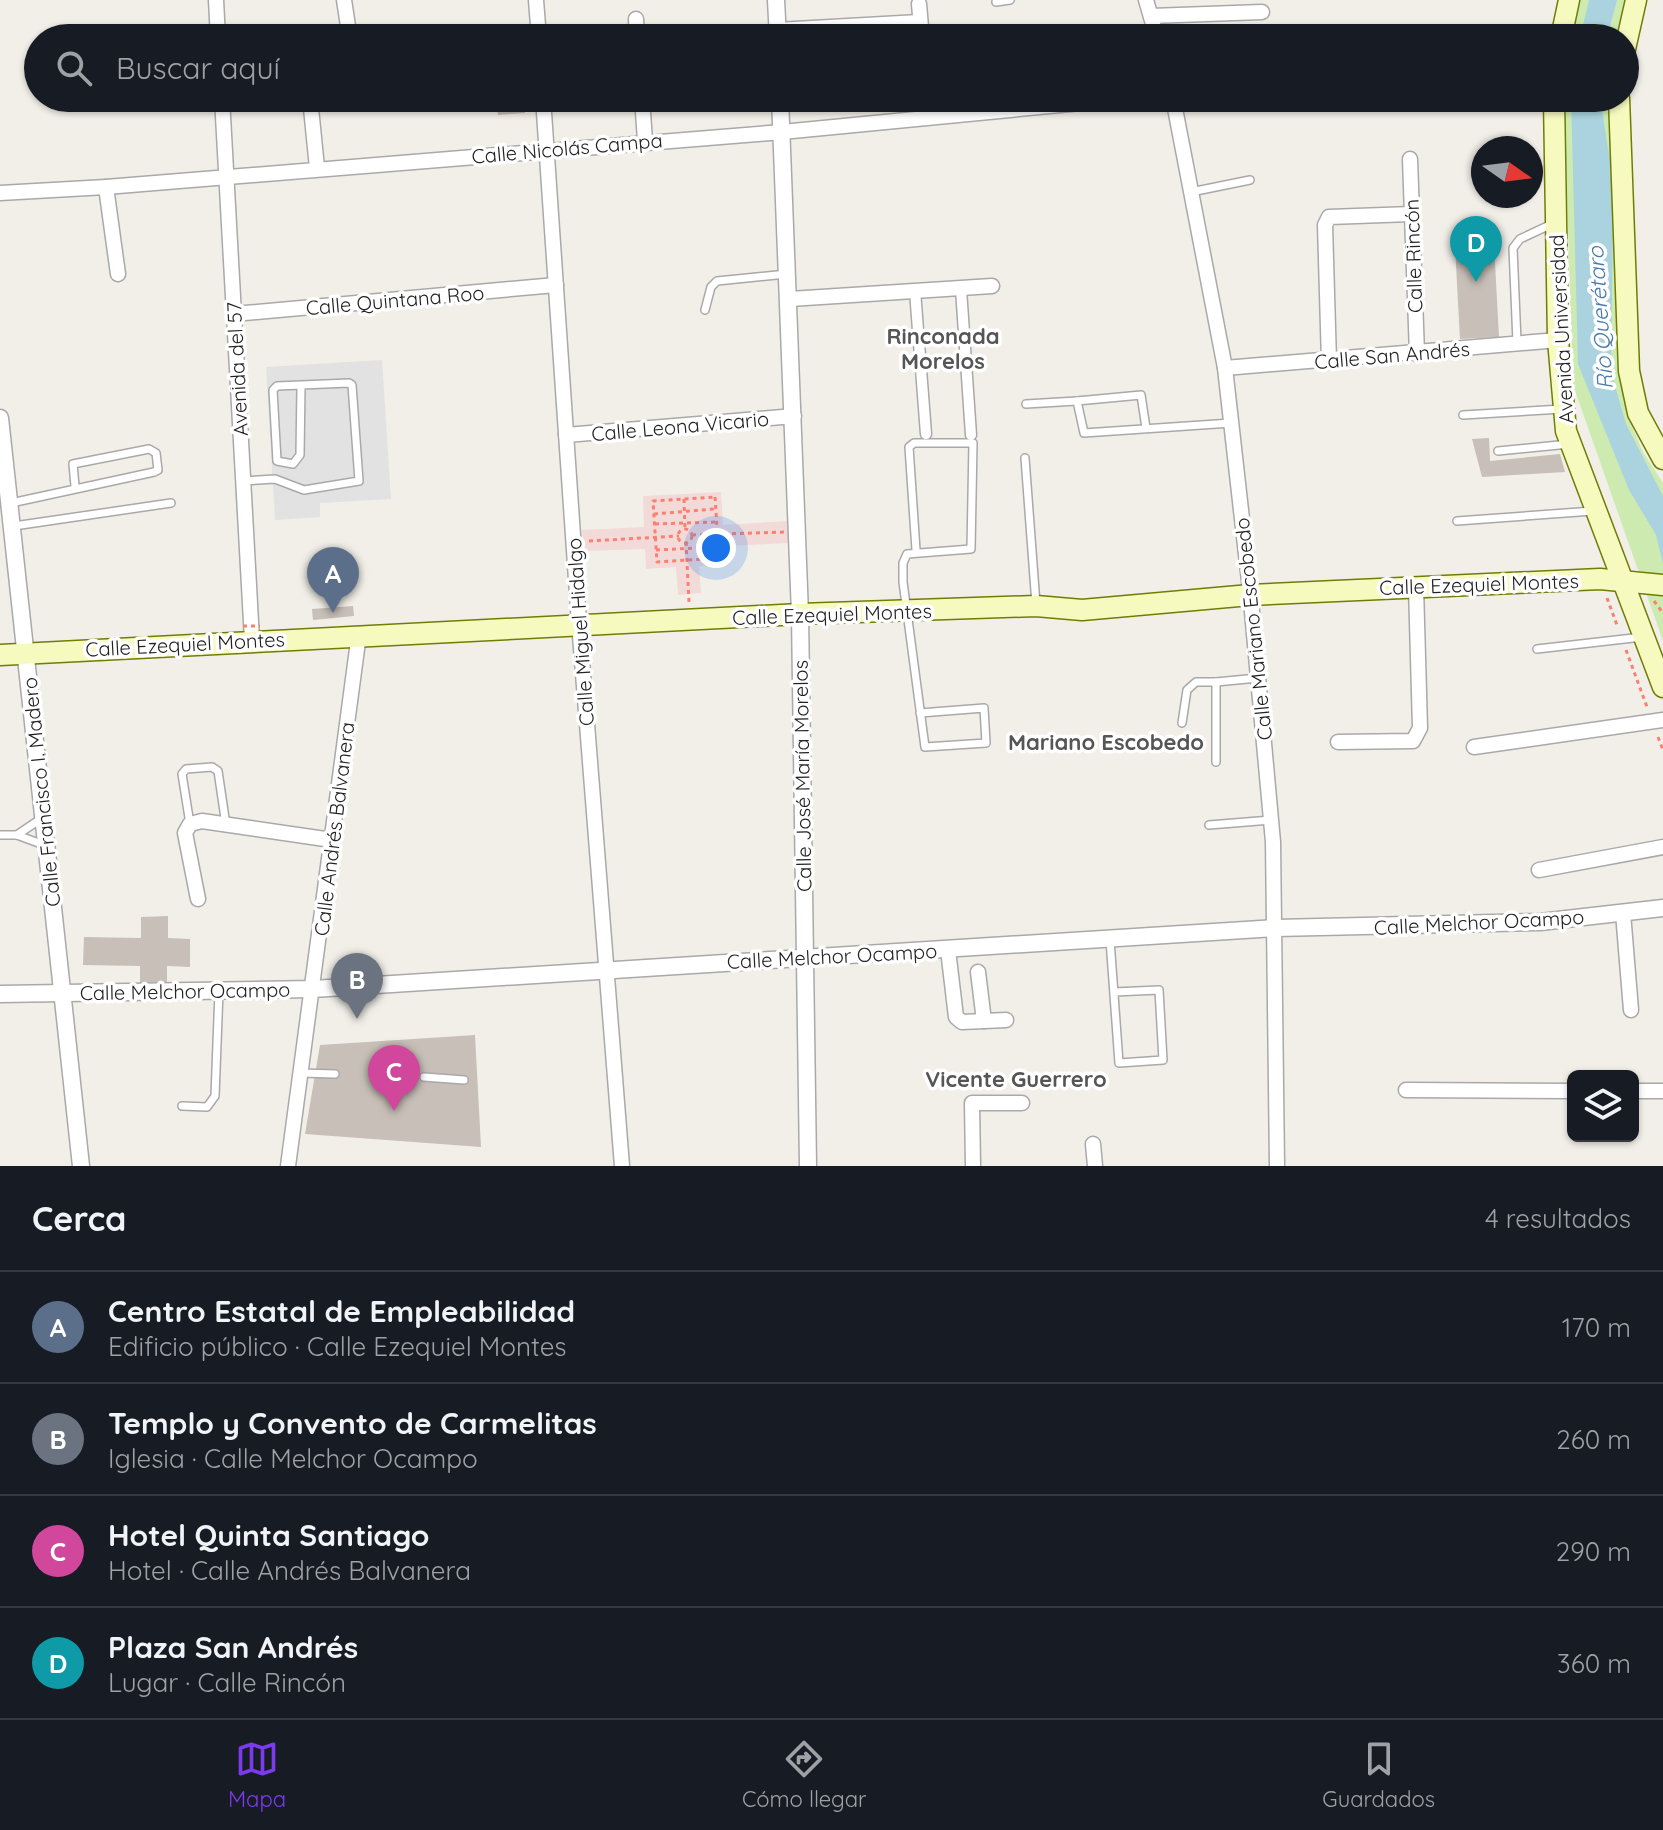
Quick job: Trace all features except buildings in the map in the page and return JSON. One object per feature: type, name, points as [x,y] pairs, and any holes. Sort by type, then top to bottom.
[{"type":"main road","points":[[1564,24],[1569,0]]},
{"type":"main road","points":[[1631,24],[1636,0]]},
{"type":"main road","name":"Avenida Universidad","points":[[1554,112],[1558,340],[1564,409],[1571,443],[1595,511],[1663,687]]},
{"type":"main road","points":[[1620,112],[1629,371],[1638,413],[1663,459]]},
{"type":"main road","name":"Calle Ezequiel Montes","points":[[0,655],[252,631],[359,634],[1036,606],[1082,610],[1250,595],[1600,579],[1659,585]]},
{"type":"street","points":[[216,0],[217,24]]},
{"type":"street","points":[[344,0],[348,24]]},
{"type":"street","points":[[536,0],[538,24]]},
{"type":"street","points":[[776,0],[777,24]]},
{"type":"street","points":[[1146,0],[1153,24]]},
{"type":"street","points":[[896,24],[919,22],[919,4]]},
{"type":"street","points":[[1151,16],[1262,12]]},
{"type":"street","points":[[636,19],[636,24]]},
{"type":"street","name":"Avenida del 57","points":[[223,112],[252,631]]},
{"type":"street","points":[[311,112],[317,168]]},
{"type":"street","name":"Calle Miguel Hidalgo","points":[[544,112],[579,623],[622,1166]]},
{"type":"street","points":[[643,112],[645,141]]},
{"type":"street","name":"Calle José María Morelos","points":[[781,112],[800,614],[808,1166]]},
{"type":"street","name":"Calle Nicolás Campa","points":[[0,193],[782,132],[988,112]]},
{"type":"street","name":"Calle Mariano Escobedo","points":[[1176,112],[1225,368],[1258,678],[1271,820],[1276,928],[1277,1166]]},
{"type":"street","name":"Calle Rincón","points":[[1410,159],[1417,354]]},
{"type":"street","points":[[106,187],[118,274]]},
{"type":"street","points":[[1329,362],[1325,225],[1329,217],[1411,214]]},
{"type":"street","name":"Calle Quintana Roo","points":[[234,314],[556,285]]},
{"type":"street","points":[[790,299],[992,286]]},
{"type":"street","points":[[961,289],[971,435]]},
{"type":"street","points":[[915,291],[926,434]]},
{"type":"street","name":"Calle San Andrés","points":[[1225,368],[1329,362],[1558,340]]},
{"type":"street","name":"Calle Leona Vicario","points":[[566,435],[794,416]]},
{"type":"street","name":"Calle Francisco I. Madero","points":[[0,418],[81,1166]]},
{"type":"street","points":[[1338,742],[1413,741],[1418,736],[1416,587]]},
{"type":"street","name":"Calle Andrés Balvanera","points":[[288,1166],[359,634]]},
{"type":"street","points":[[1474,747],[1658,721]]},
{"type":"street","points":[[198,899],[185,833],[190,824],[202,821],[332,840]]},
{"type":"street","points":[[1539,870],[1663,847]]},
{"type":"street","name":"Calle Melchor Ocampo","points":[[0,994],[313,989],[1276,928],[1450,927],[1663,908]]},
{"type":"street","points":[[1623,913],[1631,1010]]},
{"type":"street","points":[[948,950],[956,1017],[962,1022],[1006,1020]]},
{"type":"street","points":[[978,972],[984,1021]]},
{"type":"street","points":[[1406,1090],[1567,1091]]},
{"type":"street","points":[[1639,1091],[1663,1091]]},
{"type":"street","points":[[973,1166],[972,1103],[1022,1103]]},
{"type":"street","points":[[1093,1144],[1095,1166]]},
{"type":"lane","points":[[996,2],[1010,0]]},
{"type":"lane","points":[[1191,192],[1250,180]]},
{"type":"lane","points":[[1517,342],[1513,248],[1520,239],[1556,223]]},
{"type":"lane","points":[[705,310],[711,287],[717,281],[787,274]]},
{"type":"lane","points":[[243,481],[275,479],[304,490],[354,484],[360,474],[352,385],[277,386],[273,390],[277,461],[293,464],[300,455],[301,386]]},
{"type":"lane","points":[[1026,404],[1141,395],[1146,428]]},
{"type":"lane","points":[[1077,401],[1084,433],[1231,423]]},
{"type":"lane","points":[[1463,415],[1564,409]]},
{"type":"lane","points":[[916,550],[909,447],[914,443],[973,443],[971,549],[916,550],[907,554],[903,563],[907,611],[920,713],[925,747],[986,743],[984,708],[920,713]]},
{"type":"lane","points":[[1498,451],[1571,443]]},
{"type":"lane","points":[[7,497],[75,486],[154,472],[158,470],[156,453],[149,449],[73,464],[75,486]]},
{"type":"lane","points":[[1025,458],[1036,606]]},
{"type":"lane","points":[[275,479],[287,465]]},
{"type":"lane","points":[[14,526],[171,503]]},
{"type":"lane","points":[[1457,521],[1595,511]]},
{"type":"lane","points":[[1537,649],[1644,637]]},
{"type":"lane","points":[[1182,723],[1187,690],[1196,682],[1258,678]]},
{"type":"lane","points":[[1216,682],[1216,762]]},
{"type":"lane","points":[[190,824],[182,774],[186,769],[212,767],[218,771],[226,825]]},
{"type":"lane","points":[[17,835],[44,816]]},
{"type":"lane","points":[[1209,825],[1271,820]]},
{"type":"lane","points":[[0,835],[17,835],[47,845]]},
{"type":"lane","points":[[1109,938],[1119,1063],[1163,1060],[1159,990],[1114,992]]},
{"type":"lane","points":[[182,1106],[207,1107],[215,1096],[219,991]]},
{"type":"lane","points":[[301,1073],[335,1074]]},
{"type":"lane","points":[[424,1077],[464,1080]]},
{"type":"path","points":[[715,497],[719,558],[657,562],[653,501],[684,499],[715,497]]},
{"type":"path","points":[[679,536],[685,529],[684,499]]},
{"type":"path","points":[[652,511],[716,509]]},
{"type":"path","points":[[655,524],[716,521]]},
{"type":"path","points":[[685,529],[692,535],[797,531]]},
{"type":"path","points":[[690,619],[686,542],[692,535]]},
{"type":"path","points":[[573,542],[679,536],[686,542]]},
{"type":"path","points":[[656,550],[718,547]]},
{"type":"path","points":[[1600,579],[1622,640],[1658,721],[1663,750]]},
{"type":"shaded area","points":[[382,360],[391,499],[320,503],[320,517],[275,520],[266,367]]},
{"type":"shaded area","points":[[721,492],[723,525],[788,521],[788,543],[725,546],[726,564],[699,566],[701,593],[678,595],[676,567],[646,569],[645,549],[584,551],[582,530],[644,527],[643,496]]},
{"type":"green space","points":[[1580,0],[1626,0],[1621,24],[1574,24]]},
{"type":"green space","points":[[1564,112],[1610,112],[1618,368],[1627,415],[1643,452],[1663,483],[1663,641],[1573,385]]},
{"type":"water","points":[[1589,0],[1617,0],[1611,24],[1583,24]]},
{"type":"water","name":"Río Querétaro","points":[[1571,112],[1602,112],[1610,161],[1613,216],[1611,372],[1626,424],[1663,496],[1663,564],[1656,535],[1629,490],[1578,364]]},
{"type":"place","name":"Plaza San Andrés","points":[[1476,282]]},
{"type":"place","name":"Centro Estatal de Empleabilidad","points":[[333,613]]},
{"type":"place","name":"Templo y Convento de Carmelitas","points":[[357,1019]]},
{"type":"place","name":"Hotel Quinta Santiago","points":[[394,1111]]},
{"type":"district","name":"Rinconada Morelos","points":[[943,348]]},
{"type":"district","name":"Mariano Escobedo","points":[[1106,742]]},
{"type":"district","name":"Vicente Guerrero","points":[[1016,1079]]}]
